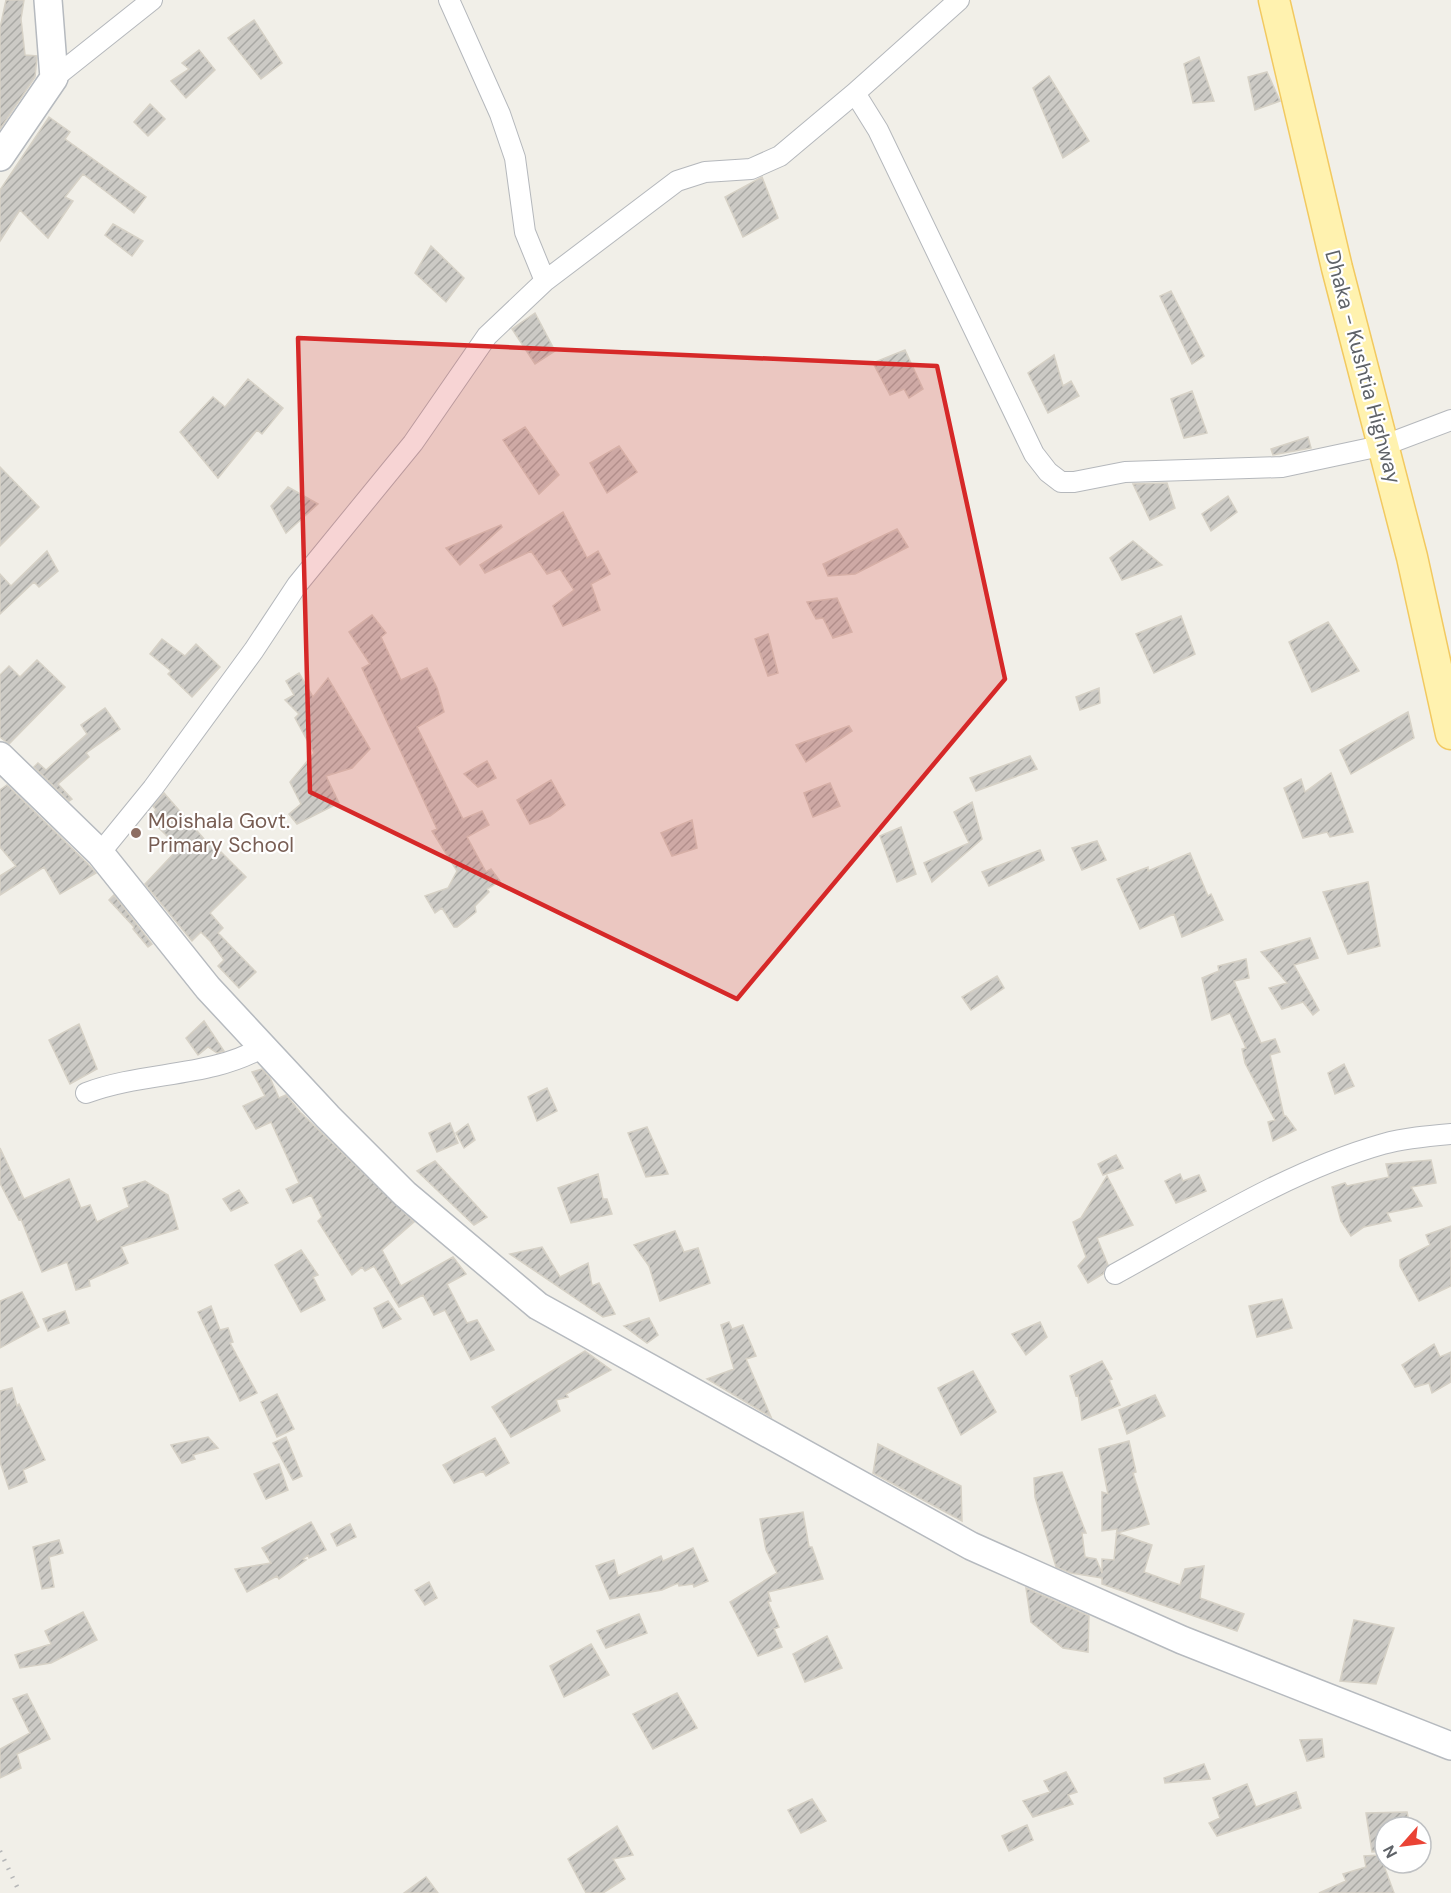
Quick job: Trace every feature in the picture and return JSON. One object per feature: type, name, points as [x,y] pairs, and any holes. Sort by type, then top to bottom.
[{"type":"main road","name":"Dhaka - Kushtia Highway","points":[[1274,0],[1337,268],[1385,445],[1451,734]]},
{"type":"street","points":[[48,0],[54,78]]},
{"type":"street","points":[[0,157],[54,78],[152,0]]},
{"type":"street","points":[[449,0],[500,114],[515,158],[525,232],[545,281]]},
{"type":"street","points":[[100,853],[166,770],[254,650],[297,585],[413,443],[487,336],[545,281],[677,181],[705,172],[751,169],[780,156],[959,0]]},
{"type":"street","points":[[855,93],[878,130],[1034,454],[1048,472],[1061,482],[1074,482],[1125,472],[1282,467],[1385,445],[1451,420]]},
{"type":"street","points":[[0,756],[100,853],[208,988],[405,1194],[538,1306],[971,1546],[1182,1640],[1451,1746]]},
{"type":"street","points":[[87,1093],[123,1082],[226,1064],[263,1047]]},
{"type":"street","points":[[1115,1274],[1226,1212],[1318,1166],[1384,1144],[1451,1134]]},
{"type":"highlighted area","points":[[298,338],[937,366],[1005,679],[737,999],[310,792]]},
{"type":"building","points":[[6,0],[24,0],[21,19],[25,55],[37,56],[35,77],[0,129],[0,28]]},
{"type":"building","points":[[254,20],[282,63],[261,79],[228,38]]},
{"type":"building","points":[[199,50],[215,70],[186,98],[171,81],[189,69],[182,63]]},
{"type":"building","points":[[1199,57],[1214,101],[1193,103],[1184,64]]},
{"type":"building","points":[[1267,72],[1280,101],[1255,110],[1248,77]]},
{"type":"building","points":[[1049,76],[1089,141],[1063,158],[1033,88]]},
{"type":"building","points":[[150,104],[165,119],[148,136],[134,122]]},
{"type":"building","points":[[49,117],[70,132],[65,139],[146,197],[134,213],[83,174],[65,197],[73,201],[48,238],[20,210],[0,241],[0,190]]},
{"type":"building","points":[[762,177],[778,218],[743,237],[725,197]]},
{"type":"building","points":[[113,224],[143,241],[132,256],[105,235]]},
{"type":"building","points":[[431,246],[464,278],[446,302],[415,273]]},
{"type":"building","points":[[1171,291],[1204,356],[1192,364],[1160,296]]},
{"type":"building","points":[[535,313],[555,351],[535,364],[512,329]]},
{"type":"building","points":[[905,350],[923,389],[909,398],[904,389],[890,395],[873,363]]},
{"type":"building","points":[[1054,355],[1063,386],[1071,381],[1079,396],[1048,413],[1028,373]]},
{"type":"building","points":[[248,379],[283,408],[262,434],[257,430],[218,478],[180,432],[213,397],[225,407]]},
{"type":"building","points":[[1192,391],[1207,433],[1184,438],[1171,399]]},
{"type":"building","points":[[525,427],[559,475],[539,494],[503,440]]},
{"type":"building","points":[[1308,437],[1311,448],[1273,455],[1271,449]]},
{"type":"building","points":[[619,446],[637,472],[607,493],[590,463]]},
{"type":"building","points":[[0,467],[39,507],[0,546]]},
{"type":"building","points":[[1167,483],[1175,508],[1150,520],[1133,484]]},
{"type":"building","points":[[288,487],[318,504],[286,533],[271,506]]},
{"type":"building","points":[[1228,496],[1237,512],[1211,531],[1202,514]]},
{"type":"building","points":[[563,512],[587,558],[598,551],[610,574],[591,584],[600,610],[563,626],[553,606],[574,590],[560,569],[547,574],[531,551],[485,573],[480,565]]},
{"type":"building","points":[[501,525],[502,527],[460,565],[446,548]]},
{"type":"building","points":[[897,529],[908,547],[855,574],[828,576],[823,564]]},
{"type":"building","points":[[1133,541],[1162,565],[1122,580],[1110,558]]},
{"type":"building","points":[[47,551],[58,571],[39,587],[34,582],[0,614],[0,574],[11,586]]},
{"type":"building","points":[[837,598],[852,632],[833,638],[823,618],[816,619],[807,602]]},
{"type":"building","points":[[372,615],[386,633],[381,637],[401,680],[427,668],[437,688],[444,712],[417,727],[463,819],[482,811],[489,825],[467,837],[486,872],[491,869],[500,881],[487,889],[489,892],[475,906],[476,912],[457,927],[454,927],[442,908],[435,913],[425,896],[448,888],[457,871],[432,831],[437,829],[362,668],[370,664],[349,632]]},
{"type":"building","points":[[1181,616],[1195,654],[1154,673],[1136,634]]},
{"type":"building","points":[[1328,622],[1359,671],[1312,692],[1289,642]]},
{"type":"building","points":[[768,634],[778,673],[768,676],[755,639]]},
{"type":"building","points":[[162,639],[185,656],[196,644],[220,667],[192,697],[168,674],[171,671],[150,654]]},
{"type":"building","points":[[37,660],[65,687],[9,744],[0,737],[0,675],[9,666],[20,677]]},
{"type":"building","points":[[299,673],[313,697],[328,678],[370,749],[352,768],[326,776],[339,803],[297,824],[289,814],[301,804],[290,782],[314,753],[295,718],[299,714],[285,700],[294,695],[286,681]]},
{"type":"building","points":[[1099,688],[1100,703],[1080,710],[1076,697]]},
{"type":"building","points":[[105,708],[120,729],[86,753],[89,757],[58,784],[72,799],[69,801],[34,767],[38,763],[46,770],[87,734],[81,725]]},
{"type":"building","points":[[1408,712],[1414,738],[1351,774],[1340,750]]},
{"type":"building","points":[[849,726],[852,731],[806,762],[796,745]]},
{"type":"building","points":[[1030,756],[1037,769],[976,791],[970,778]]},
{"type":"building","points":[[487,761],[496,778],[478,787],[464,774]]},
{"type":"building","points":[[1331,773],[1353,832],[1330,837],[1327,832],[1303,838],[1284,788],[1301,779],[1305,792]]},
{"type":"building","points":[[551,780],[565,805],[550,816],[530,824],[517,800]]},
{"type":"building","points":[[830,783],[840,806],[813,817],[804,793]]},
{"type":"building","points":[[7,785],[96,873],[60,894],[44,867],[0,895],[0,876],[16,866],[0,847],[0,790]]},
{"type":"building","points":[[164,793],[218,855],[221,852],[246,877],[210,913],[223,928],[218,933],[256,972],[239,988],[218,966],[224,960],[210,941],[201,932],[192,941],[145,884],[179,848],[149,818],[156,810],[153,806]]},
{"type":"building","points":[[972,802],[982,839],[932,882],[924,863],[969,843],[954,812]]},
{"type":"building","points":[[692,820],[697,848],[672,856],[661,833]]},
{"type":"building","points":[[901,827],[916,874],[897,882],[880,836]]},
{"type":"building","points":[[1097,841],[1106,860],[1082,870],[1072,848]]},
{"type":"building","points":[[1040,850],[1044,860],[989,886],[982,872]]},
{"type":"building","points":[[1190,853],[1208,896],[1211,894],[1223,920],[1182,937],[1174,914],[1140,929],[1117,879],[1148,867],[1148,871]]},
{"type":"building","points":[[1368,882],[1380,946],[1348,954],[1323,892]]},
{"type":"building","points":[[114,895],[152,944],[148,947],[133,929],[134,927],[109,900]]},
{"type":"building","points":[[1310,938],[1318,958],[1294,965],[1319,1010],[1313,1015],[1303,1002],[1282,1009],[1269,988],[1287,983],[1261,952]]},
{"type":"building","points":[[1246,959],[1249,978],[1234,981],[1261,1043],[1275,1039],[1280,1052],[1270,1055],[1284,1116],[1296,1130],[1273,1141],[1268,1122],[1275,1120],[1245,1063],[1242,1049],[1246,1048],[1230,1013],[1212,1020],[1202,978],[1219,971],[1218,966]]},
{"type":"building","points":[[997,976],[1004,988],[971,1010],[962,997]]},
{"type":"building","points":[[204,1021],[224,1051],[217,1053],[208,1047],[198,1055],[186,1038]]},
{"type":"building","points":[[79,1024],[97,1069],[70,1084],[49,1040]]},
{"type":"building","points":[[1344,1064],[1354,1086],[1335,1094],[1328,1073]]},
{"type":"building","points":[[262,1069],[270,1078],[279,1098],[286,1095],[300,1112],[414,1222],[382,1250],[401,1286],[453,1257],[466,1274],[447,1284],[467,1323],[477,1320],[494,1350],[471,1360],[445,1310],[434,1315],[423,1295],[399,1307],[374,1266],[365,1271],[362,1267],[352,1275],[318,1221],[322,1217],[311,1195],[293,1203],[286,1189],[299,1183],[271,1122],[256,1129],[243,1106],[265,1096],[252,1072]]},
{"type":"building","points":[[547,1088],[557,1111],[537,1121],[528,1097]]},
{"type":"building","points":[[450,1123],[458,1143],[437,1152],[429,1133]]},
{"type":"building","points":[[468,1124],[475,1140],[464,1148],[456,1133]]},
{"type":"building","points":[[647,1127],[668,1174],[646,1177],[628,1133]]},
{"type":"building","points":[[0,1148],[24,1199],[69,1179],[81,1208],[90,1205],[97,1222],[129,1207],[123,1188],[145,1181],[168,1195],[178,1229],[121,1247],[128,1263],[89,1280],[90,1286],[76,1290],[67,1262],[42,1272],[21,1219],[19,1220],[0,1183]]},
{"type":"building","points":[[1116,1155],[1123,1168],[1103,1175],[1098,1164]]},
{"type":"building","points":[[1431,1160],[1436,1183],[1411,1187],[1422,1206],[1387,1213],[1391,1221],[1364,1227],[1351,1236],[1341,1221],[1332,1187],[1389,1177],[1386,1164]]},
{"type":"building","points":[[435,1161],[487,1217],[474,1225],[417,1171]]},
{"type":"building","points":[[598,1174],[603,1199],[607,1199],[612,1214],[571,1223],[558,1188]]},
{"type":"building","points":[[1180,1174],[1183,1181],[1199,1175],[1206,1191],[1176,1203],[1165,1181]]},
{"type":"building","points":[[1107,1176],[1133,1225],[1097,1238],[1108,1265],[1103,1274],[1088,1283],[1078,1266],[1086,1257],[1073,1222],[1081,1218]]},
{"type":"building","points":[[239,1190],[248,1203],[231,1211],[223,1199]]},
{"type":"building","points":[[1451,1226],[1451,1286],[1419,1301],[1400,1266],[1400,1260],[1430,1245],[1426,1235]]},
{"type":"building","points":[[675,1231],[684,1252],[698,1248],[710,1283],[660,1301],[649,1266],[634,1245]]},
{"type":"building","points":[[542,1247],[560,1277],[588,1263],[592,1286],[599,1283],[615,1314],[603,1317],[510,1254]]},
{"type":"building","points":[[301,1250],[318,1275],[313,1277],[325,1300],[301,1312],[275,1265]]},
{"type":"building","points":[[22,1292],[39,1327],[0,1348],[0,1301]]},
{"type":"building","points":[[1282,1299],[1292,1328],[1257,1337],[1249,1306]]},
{"type":"building","points":[[388,1301],[401,1319],[383,1328],[374,1308]]},
{"type":"building","points":[[211,1306],[220,1330],[228,1328],[233,1342],[230,1343],[257,1393],[240,1401],[198,1312]]},
{"type":"building","points":[[65,1311],[69,1323],[48,1331],[43,1319]]},
{"type":"building","points":[[649,1318],[658,1335],[647,1343],[624,1326]]},
{"type":"building","points":[[729,1322],[732,1329],[743,1325],[756,1356],[746,1359],[771,1417],[707,1379],[734,1369],[721,1325]]},
{"type":"building","points":[[1040,1322],[1047,1337],[1026,1355],[1012,1334]]},
{"type":"building","points":[[1434,1344],[1440,1357],[1451,1352],[1451,1382],[1432,1393],[1429,1383],[1415,1387],[1402,1365]]},
{"type":"building","points":[[585,1351],[611,1370],[566,1394],[568,1397],[556,1400],[560,1411],[511,1437],[492,1407]]},
{"type":"building","points":[[1102,1361],[1112,1379],[1109,1380],[1120,1405],[1082,1420],[1078,1395],[1076,1396],[1070,1376]]},
{"type":"building","points":[[973,1371],[996,1412],[961,1435],[938,1388]]},
{"type":"building","points":[[12,1388],[17,1406],[19,1404],[45,1460],[23,1470],[27,1482],[9,1489],[0,1462],[0,1391]]},
{"type":"building","points":[[277,1394],[294,1429],[277,1437],[261,1402]]},
{"type":"building","points":[[1155,1395],[1165,1416],[1127,1434],[1119,1410]]},
{"type":"building","points":[[208,1437],[218,1448],[193,1455],[195,1459],[182,1463],[171,1445]]},
{"type":"building","points":[[286,1437],[302,1476],[293,1480],[273,1443]]},
{"type":"building","points":[[495,1438],[509,1463],[486,1476],[483,1471],[454,1483],[443,1465]]},
{"type":"building","points":[[1129,1441],[1136,1472],[1133,1473],[1149,1524],[1117,1533],[1152,1545],[1144,1572],[1180,1585],[1185,1569],[1204,1566],[1200,1598],[1244,1614],[1237,1631],[1102,1584],[1102,1578],[1071,1573],[1056,1567],[1035,1497],[1034,1478],[1062,1472],[1086,1533],[1082,1533],[1085,1557],[1096,1559],[1102,1573],[1102,1559],[1114,1560],[1117,1529],[1102,1531],[1102,1492],[1108,1494],[1099,1449]]},
{"type":"building","points":[[878,1444],[961,1486],[962,1521],[873,1473]]},
{"type":"building","points":[[279,1464],[288,1490],[266,1499],[254,1474]]},
{"type":"building","points":[[803,1512],[809,1547],[812,1547],[823,1579],[768,1592],[771,1601],[768,1602],[779,1627],[774,1629],[782,1647],[758,1656],[730,1602],[777,1573],[766,1550],[760,1519]]},
{"type":"building","points":[[311,1522],[326,1550],[309,1558],[308,1555],[303,1559],[306,1560],[279,1579],[277,1576],[247,1592],[235,1569],[271,1563],[262,1548]]},
{"type":"building","points":[[350,1524],[356,1537],[337,1546],[331,1534]]},
{"type":"building","points":[[59,1540],[63,1553],[49,1557],[54,1587],[42,1589],[33,1547]]},
{"type":"building","points":[[693,1548],[708,1581],[694,1587],[693,1584],[679,1586],[678,1583],[662,1590],[610,1599],[596,1566],[614,1560],[618,1576],[661,1556],[663,1561]]},
{"type":"building","points":[[429,1582],[437,1598],[425,1605],[415,1590]]},
{"type":"building","points":[[1026,1588],[1089,1616],[1088,1652],[1063,1648],[1031,1622]]},
{"type":"building","points":[[83,1612],[97,1640],[51,1663],[20,1668],[15,1655],[51,1644],[45,1631]]},
{"type":"building","points":[[639,1614],[647,1633],[606,1648],[597,1631]]},
{"type":"building","points":[[1354,1620],[1394,1628],[1376,1684],[1340,1681]]},
{"type":"building","points":[[827,1636],[842,1668],[805,1682],[793,1654]]},
{"type":"building","points":[[591,1644],[609,1675],[564,1697],[550,1666]]},
{"type":"building","points":[[677,1693],[697,1728],[653,1749],[633,1714]]},
{"type":"building","points":[[27,1694],[50,1739],[17,1754],[21,1768],[0,1778],[0,1749],[30,1733],[13,1699]]},
{"type":"building","points":[[1322,1739],[1324,1757],[1307,1761],[1300,1740]]},
{"type":"building","points":[[1204,1764],[1210,1779],[1165,1783],[1164,1778]]},
{"type":"building","points":[[1066,1772],[1077,1792],[1068,1795],[1073,1804],[1033,1817],[1023,1801],[1050,1792],[1044,1781]]},
{"type":"building","points":[[1247,1784],[1256,1807],[1296,1792],[1301,1808],[1217,1836],[1209,1823],[1220,1818],[1213,1798]]},
{"type":"building","points":[[812,1799],[826,1821],[801,1833],[788,1810]]},
{"type":"building","points":[[1407,1812],[1408,1815],[1373,1815],[1372,1852],[1366,1813]]},
{"type":"building","points":[[1027,1825],[1033,1840],[1009,1851],[1002,1836]]},
{"type":"building","points":[[617,1826],[633,1855],[613,1859],[625,1879],[603,1893],[586,1893],[568,1859]]},
{"type":"building","points":[[1373,1855],[1373,1875],[1387,1875],[1394,1893],[1319,1893],[1346,1881],[1343,1874],[1366,1867],[1364,1856]]},
{"type":"building","points":[[426,1877],[438,1893],[404,1893]]},
{"type":"railway","points":[[0,1851],[20,1893]]},
{"type":"place","name":"Moishala Govt. Primary School","points":[[136,833]]}]
